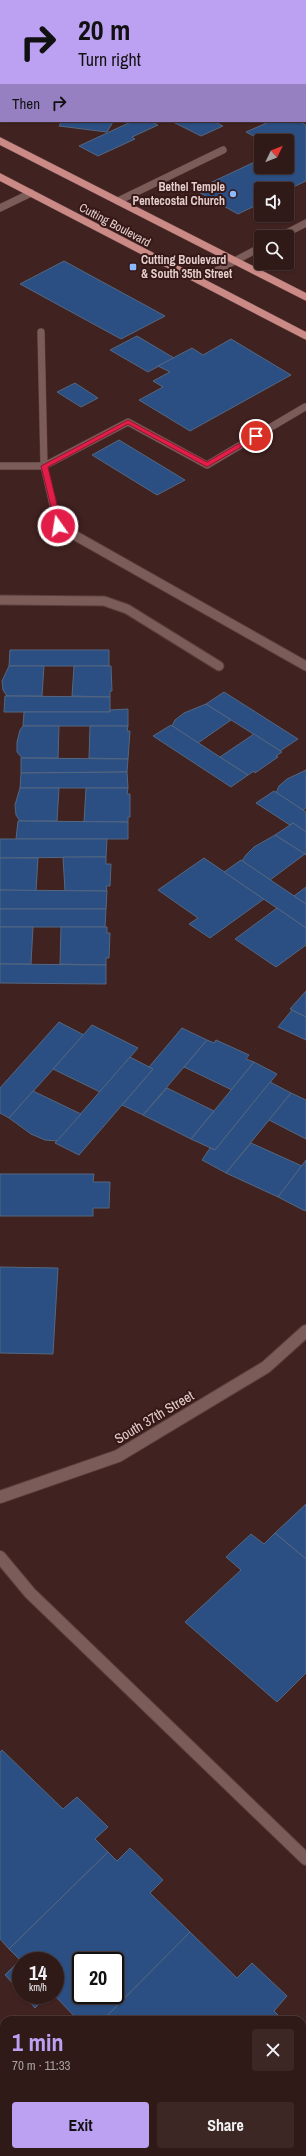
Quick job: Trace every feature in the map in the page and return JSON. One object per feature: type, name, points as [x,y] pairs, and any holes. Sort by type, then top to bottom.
[{"type":"main road","name":"Cutting Boulevard","points":[[0,141],[306,297]]},
{"type":"main road","name":"Cutting Boulevard","points":[[0,177],[306,336]]},
{"type":"street","points":[[118,201],[223,150]]},
{"type":"street","points":[[0,208],[31,193]]},
{"type":"street","points":[[292,230],[306,223]]},
{"type":"street","points":[[199,280],[254,250]]},
{"type":"street","points":[[41,332],[44,466],[58,526],[306,666]]},
{"type":"street","points":[[0,466],[44,466],[128,422],[207,465],[305,407]]},
{"type":"street","points":[[0,600],[104,601],[127,609],[219,666]]},
{"type":"street","name":"South 37th Street","points":[[0,1497],[118,1456],[266,1367],[306,1331]]},
{"type":"street","points":[[0,1557],[30,1593],[306,1858]]},
{"type":"building","points":[[61,122],[113,122],[107,132],[59,126]]},
{"type":"building","points":[[131,122],[152,122],[158,125],[132,137],[135,139],[98,156],[79,146]]},
{"type":"building","points":[[173,122],[215,122],[223,126],[201,136]]},
{"type":"building","points":[[269,122],[300,122],[306,125],[306,181],[294,187],[294,182],[254,182],[254,206],[238,214],[195,190],[254,162],[254,174],[294,174],[294,134],[254,134],[254,136],[246,132]]},
{"type":"building","points":[[64,261],[165,316],[121,339],[20,284]]},
{"type":"building","points":[[137,336],[174,358],[148,372],[110,350]]},
{"type":"building","points":[[231,339],[291,375],[190,431],[139,400],[163,387],[153,381],[170,372],[158,366],[192,348],[203,355]]},
{"type":"building","points":[[75,383],[98,398],[81,407],[57,392]]},
{"type":"building","points":[[119,440],[185,480],[157,495],[92,455]]},
{"type":"building","points":[[10,650],[109,650],[109,666],[9,666]]},
{"type":"building","points":[[9,666],[44,666],[42,696],[7,696],[3,690],[2,681]]},
{"type":"building","points":[[74,666],[111,666],[112,691],[110,691],[110,697],[72,696]]},
{"type":"building","points":[[224,692],[298,739],[280,751],[206,704]]},
{"type":"building","points":[[5,696],[110,697],[110,712],[4,712]]},
{"type":"building","points":[[206,704],[231,720],[198,743],[172,726],[175,720],[184,713]]},
{"type":"building","points":[[128,709],[128,726],[23,726],[24,712],[110,712],[110,710]]},
{"type":"building","points":[[171,725],[248,775],[231,787],[153,736]]},
{"type":"building","points":[[23,726],[59,726],[58,758],[22,758],[17,752],[17,742],[20,730]]},
{"type":"building","points":[[90,726],[128,726],[127,731],[130,731],[128,759],[89,758]]},
{"type":"building","points":[[254,734],[282,752],[276,756],[278,757],[255,773],[254,771],[248,775],[220,757]]},
{"type":"building","points":[[21,758],[128,759],[127,772],[21,773]]},
{"type":"building","points":[[306,770],[306,808],[303,810],[276,793],[279,786],[287,779]]},
{"type":"building","points":[[127,772],[128,788],[20,788],[21,773]]},
{"type":"building","points":[[20,788],[59,788],[57,821],[20,821],[16,815],[15,805]]},
{"type":"building","points":[[86,788],[128,788],[127,794],[130,794],[130,817],[128,817],[128,822],[84,822]]},
{"type":"building","points":[[274,791],[306,812],[306,832],[293,823],[290,825],[256,803]]},
{"type":"building","points":[[18,821],[128,822],[128,839],[16,839]]},
{"type":"building","points":[[293,823],[306,832],[306,855],[275,835]]},
{"type":"building","points":[[275,835],[305,854],[270,880],[242,861],[254,847]]},
{"type":"building","points":[[0,839],[107,839],[106,857],[0,858]]},
{"type":"building","points":[[63,857],[106,857],[106,864],[111,864],[110,886],[106,886],[107,891],[65,891]]},
{"type":"building","points":[[0,858],[38,858],[36,891],[0,890]]},
{"type":"building","points":[[204,858],[264,899],[210,938],[189,924],[198,918],[158,890]]},
{"type":"building","points":[[241,860],[306,904],[306,928],[224,872]]},
{"type":"building","points":[[306,887],[306,904],[294,896]]},
{"type":"building","points":[[0,890],[107,891],[106,909],[0,909]]},
{"type":"building","points":[[277,908],[306,928],[306,945],[276,967],[235,939]]},
{"type":"building","points":[[0,909],[106,909],[105,927],[0,927]]},
{"type":"building","points":[[0,927],[33,927],[31,964],[0,964]]},
{"type":"building","points":[[61,927],[107,927],[107,933],[110,933],[109,958],[106,958],[106,965],[60,964]]},
{"type":"building","points":[[0,964],[106,965],[106,984],[0,983]]},
{"type":"building","points":[[306,991],[306,1017],[290,1009]]},
{"type":"building","points":[[292,1010],[306,1017],[306,1040],[278,1027]]},
{"type":"building","points":[[59,1022],[84,1035],[9,1118],[0,1113],[0,1088]]},
{"type":"building","points":[[92,1025],[138,1048],[100,1092],[53,1069]]},
{"type":"building","points":[[182,1028],[207,1040],[143,1115],[122,1105],[153,1069],[149,1067]]},
{"type":"building","points":[[207,1040],[214,1043],[216,1040],[249,1055],[246,1059],[254,1062],[232,1090],[184,1067]]},
{"type":"building","points":[[130,1057],[153,1069],[79,1155],[55,1143]]},
{"type":"building","points":[[254,1062],[277,1074],[215,1150],[191,1139]]},
{"type":"building","points":[[270,1082],[291,1093],[226,1173],[202,1160],[210,1148],[215,1150]]},
{"type":"building","points":[[167,1088],[214,1111],[191,1139],[143,1115]]},
{"type":"building","points":[[33,1091],[81,1114],[57,1141],[45,1140],[31,1134],[9,1118]]},
{"type":"building","points":[[291,1093],[306,1100],[306,1139],[269,1120]]},
{"type":"building","points":[[251,1143],[302,1166],[278,1197],[226,1173]]},
{"type":"building","points":[[306,1160],[306,1210],[305,1211],[278,1197]]},
{"type":"building","points":[[0,1174],[94,1174],[93,1182],[110,1182],[109,1208],[93,1208],[93,1216],[0,1216]]},
{"type":"building","points":[[0,1267],[58,1268],[53,1354],[0,1353]]},
{"type":"building","points":[[306,1504],[306,1559],[275,1533]]},
{"type":"building","points":[[275,1533],[306,1559],[306,1673],[277,1702],[185,1622],[241,1570],[226,1557],[251,1534],[264,1544]]},
{"type":"building","points":[[2,1750],[63,1809],[77,1797],[108,1827],[95,1839],[108,1852],[9,1949],[0,1939],[0,1752]]},
{"type":"building","points":[[130,1848],[163,1880],[150,1893],[190,1932],[124,1999],[124,1952],[72,1952],[72,2004],[119,2004],[107,2016],[74,2016],[63,2004],[64,2004],[64,1952],[12,1952],[9,1949],[108,1852],[117,1861]]},
{"type":"building","points":[[190,1932],[237,1978],[252,1963],[287,1996],[274,2011],[279,2016],[107,2016],[119,2004],[124,2004],[124,1999]]},
{"type":"building","points":[[12,1968],[12,1982],[5,1975]]},
{"type":"building","points":[[32,2004],[39,2004],[35,2008]]},
{"type":"place","name":"Bethel Temple Pentecostal Church","points":[[233,194]]},
{"type":"place","name":"Cutting Boulevard & South 35th Street","points":[[133,267]]},
{"type":"route","points":[[58,526],[44,466],[128,422],[207,465],[256,436]]}]
